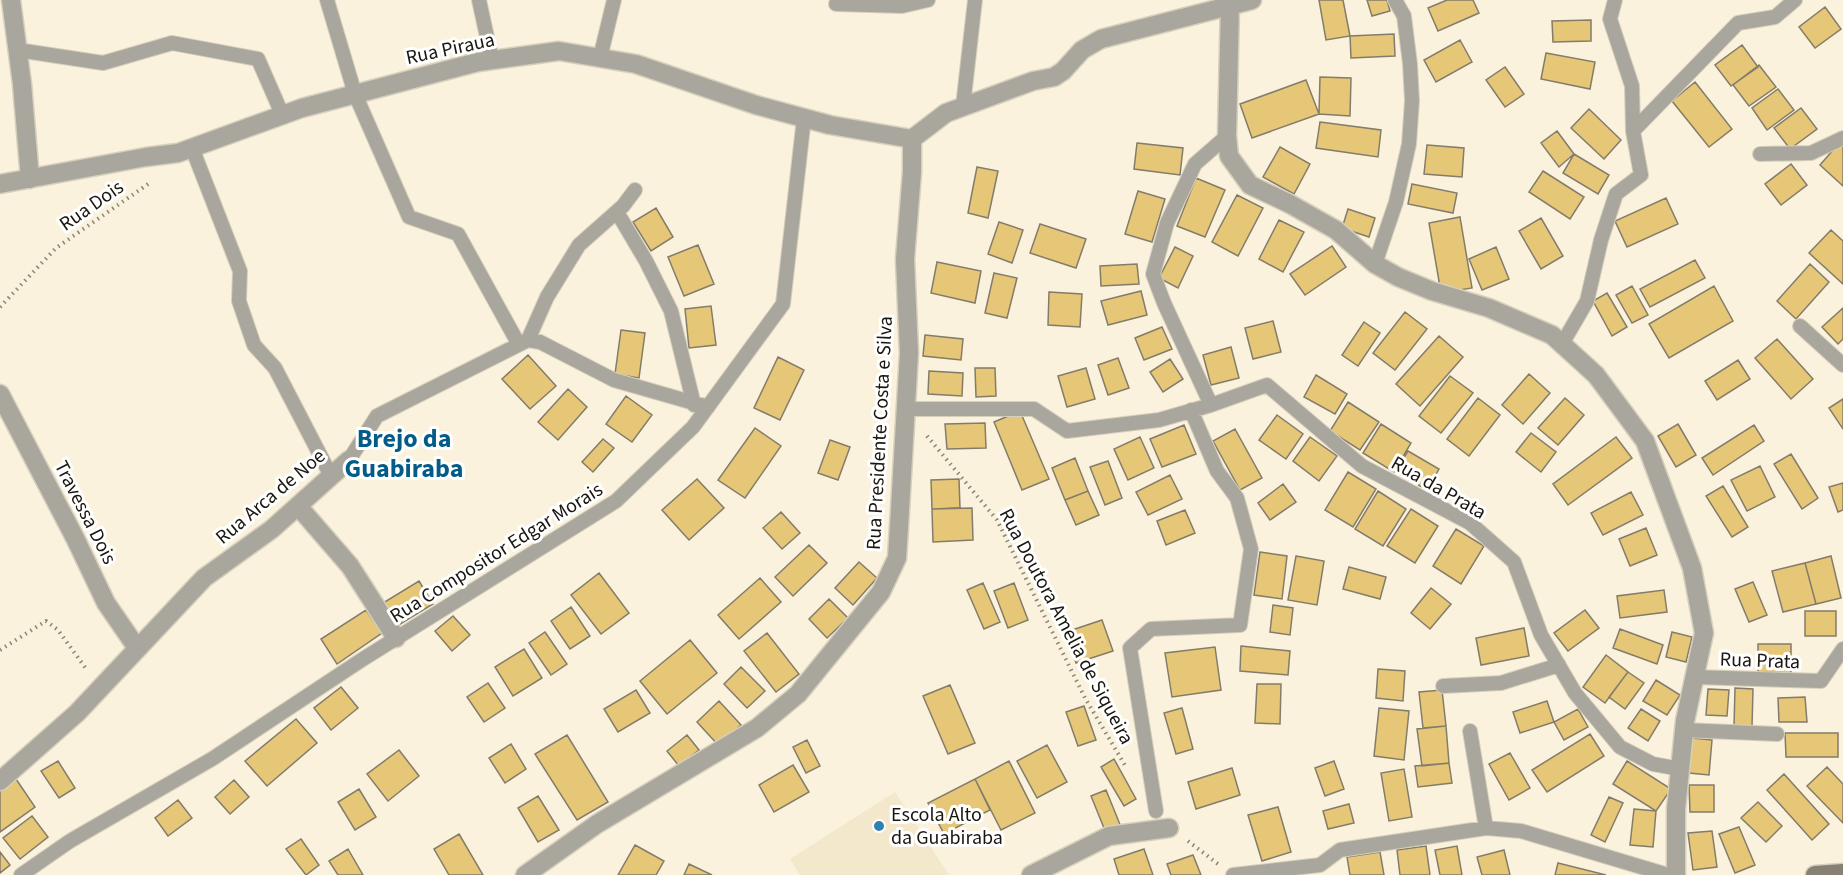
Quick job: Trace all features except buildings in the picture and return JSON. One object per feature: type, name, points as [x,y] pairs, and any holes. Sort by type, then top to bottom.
[{"type":"street","points":[[11,0],[30,179]]},
{"type":"street","points":[[912,139],[946,113],[1033,81],[1054,77],[1082,50],[1101,39],[1192,7],[1230,5],[1252,0]]},
{"type":"street","points":[[1230,5],[1227,136],[1229,156],[1250,185],[1336,230],[1375,264],[1398,277],[1432,291],[1489,308],[1552,334],[1596,375],[1644,441],[1692,568],[1704,633],[1684,730],[1676,809],[1676,875]]},
{"type":"street","name":"Rua Piraua","points":[[0,184],[178,153],[282,114],[355,94],[478,62],[558,51],[636,64],[756,105],[830,125],[912,139]]},
{"type":"street","name":"Rua Presidente Costa e Silva","points":[[525,875],[597,824],[757,728],[798,694],[881,592],[897,558],[909,353],[905,259],[912,172],[912,139]]},
{"type":"street","name":"Travessa Dois","points":[[0,394],[106,603],[137,648]]},
{"type":"street","name":"Rua Arca de Noe","points":[[0,781],[77,713],[204,578],[272,529],[349,460]]},
{"type":"street","points":[[298,506],[350,566],[396,638]]},
{"type":"street","points":[[1031,875],[1108,836],[1169,828]]},
{"type":"lane","points":[[327,0],[355,94],[409,217],[458,234],[523,342]]},
{"type":"lane","points":[[479,0],[492,60]]},
{"type":"lane","points":[[600,58],[614,0]]},
{"type":"lane","points":[[836,4],[902,6],[928,0]]},
{"type":"lane","points":[[963,106],[975,0]]},
{"type":"lane","points":[[1375,264],[1396,202],[1409,144],[1412,101],[1410,64],[1404,16],[1395,0]]},
{"type":"lane","points":[[1562,344],[1587,301],[1601,240],[1617,194],[1641,175],[1633,131],[1632,86],[1610,19],[1615,0]]},
{"type":"lane","points":[[1633,131],[1738,23],[1775,17],[1795,0]]},
{"type":"lane","points":[[18,50],[103,63],[172,43],[258,59],[282,114]]},
{"type":"lane","name":"Rua Compositor Edgar Morais","points":[[21,875],[70,841],[212,759],[396,638],[616,501],[693,427],[701,406],[783,304],[804,118]]},
{"type":"lane","points":[[905,409],[1034,409],[1067,431],[1159,420],[1211,405],[1153,274],[1167,223],[1195,164],[1227,136]]},
{"type":"lane","points":[[1760,154],[1811,153],[1843,138]]},
{"type":"lane","points":[[194,153],[240,271],[239,301],[254,345],[275,368],[331,476]]},
{"type":"lane","points":[[523,342],[579,245],[617,212],[635,190]]},
{"type":"lane","points":[[617,212],[671,310],[701,406]]},
{"type":"lane","points":[[1800,326],[1843,365]]},
{"type":"lane","points":[[523,342],[540,342],[614,380],[701,406]]},
{"type":"lane","name":"Rua Arca de Noe","points":[[349,460],[376,416],[523,342]]},
{"type":"lane","name":"Rua da Prata","points":[[1211,405],[1267,385],[1362,466],[1470,523],[1514,562],[1541,635],[1575,693],[1620,747],[1653,764],[1680,769]]},
{"type":"lane","points":[[1156,811],[1130,648],[1151,629],[1240,625],[1251,549],[1237,498],[1217,471],[1191,410]]},
{"type":"lane","name":"Rua Prata","points":[[1694,677],[1821,681],[1843,649]]},
{"type":"lane","points":[[1443,686],[1501,683],[1559,665]]},
{"type":"lane","points":[[1684,730],[1777,734]]},
{"type":"lane","points":[[1470,731],[1486,828]]},
{"type":"lane","points":[[1233,875],[1320,865],[1340,850],[1486,828],[1521,831],[1668,875]]},
{"type":"path","name":"Rua Dois","points":[[0,307],[56,248],[158,177]]},
{"type":"path","name":"Rua Doutora Amelia de Siqueira","points":[[905,409],[997,520],[1085,698],[1131,776]]},
{"type":"path","points":[[0,650],[46,621],[58,630],[100,688]]},
{"type":"path","points":[[1169,828],[1233,875]]},
{"type":"shaded area","name":"Escola Alto da Guabiraba","points":[[895,792],[949,875],[800,875],[790,859]]},
{"type":"place","name":"Escola Alto da Guabiraba","points":[[879,826]]},
{"type":"district","name":"Brejo da Guabiraba","points":[[404,453]]}]
